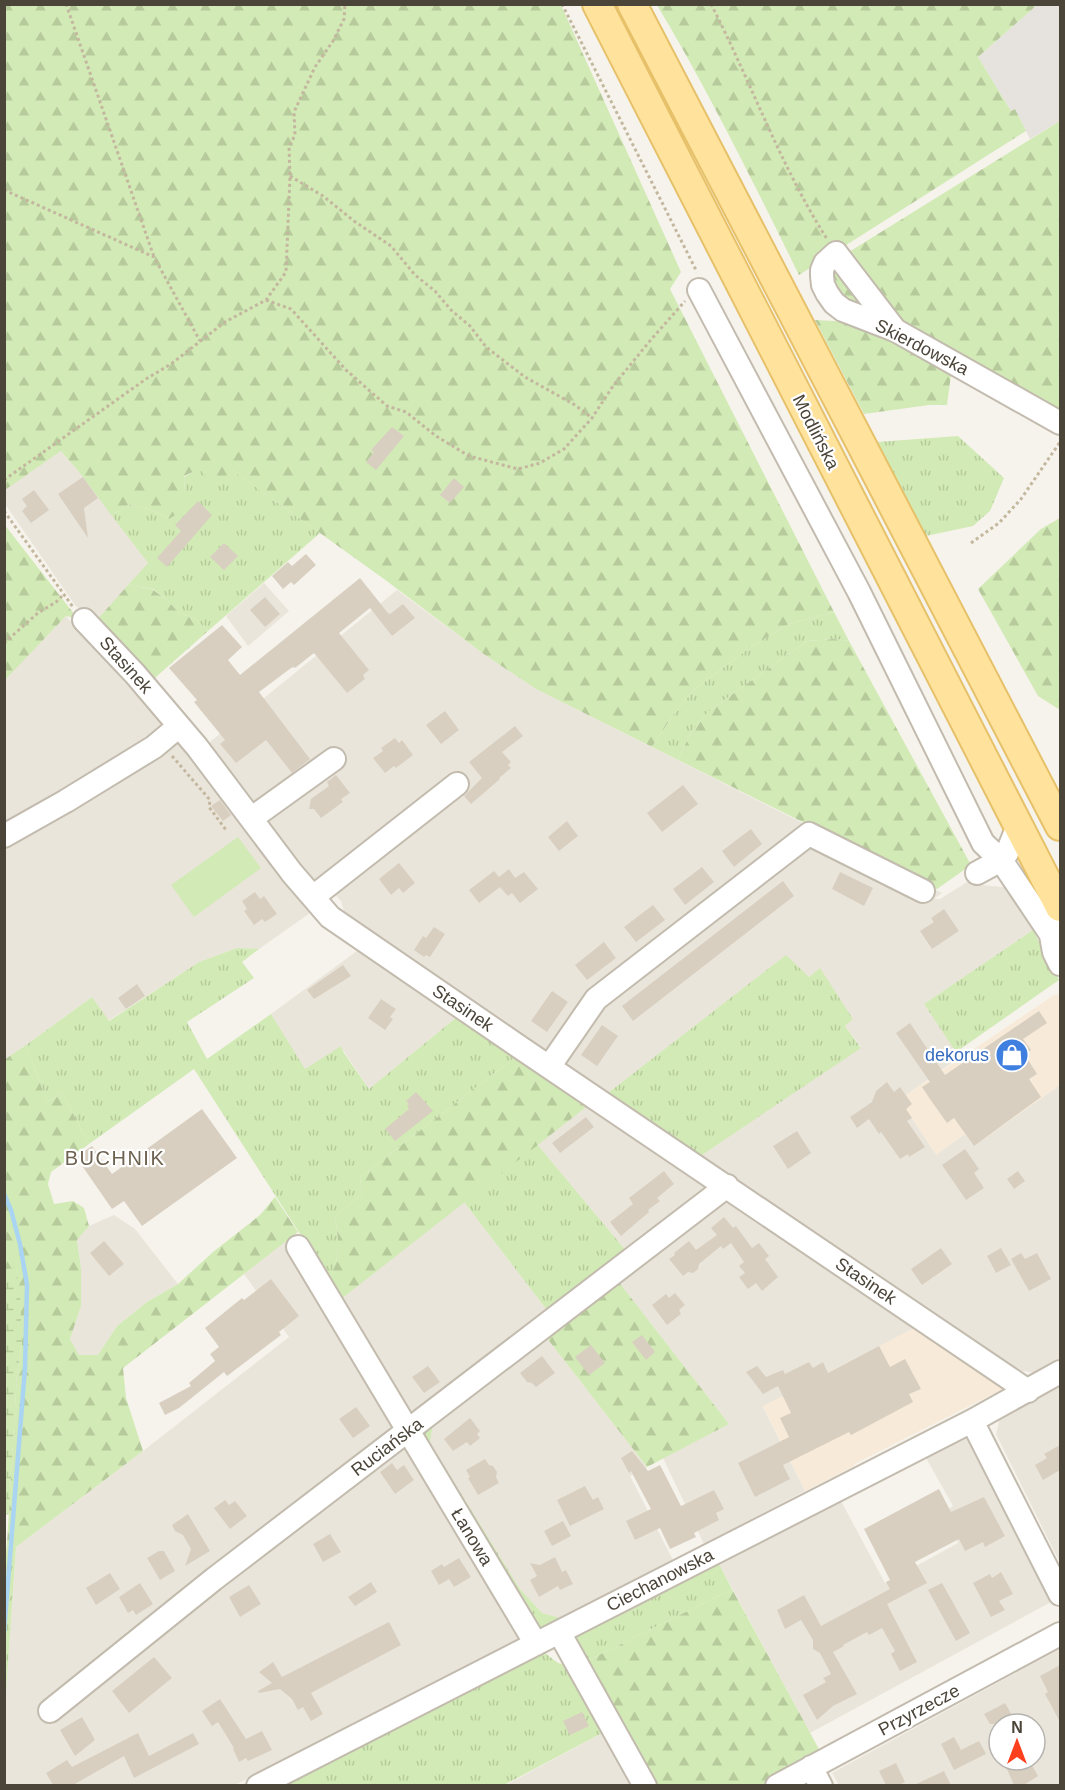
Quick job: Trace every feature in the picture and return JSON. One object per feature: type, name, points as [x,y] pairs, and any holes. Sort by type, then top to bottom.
[{"type":"main road","name":"Modlińska","points":[[597,4],[1036,859],[1055,920]]},
{"type":"main road","name":"Modlińska","points":[[632,4],[1060,826]]},
{"type":"street","points":[[836,253],[895,330]]},
{"type":"street","name":"Skierdowska","points":[[836,253],[825,263],[822,270],[823,285],[834,303],[843,310],[895,330],[1060,423]]},
{"type":"street","points":[[699,290],[859,592],[983,843],[1055,920]]},
{"type":"street","name":"Stasinek","points":[[84,620],[135,674],[179,726],[252,818],[291,873],[330,916],[1028,1391]]},
{"type":"street","points":[[7,831],[66,801],[154,747],[179,726]]},
{"type":"street","points":[[252,818],[334,759]]},
{"type":"street","points":[[313,897],[457,784]]},
{"type":"street","points":[[977,873],[1001,860],[1018,826]]},
{"type":"street","points":[[549,1067],[596,999],[809,834],[923,891]]},
{"type":"street","name":"Modlińska","points":[[1055,920],[1054,952],[1060,964]]},
{"type":"street","name":"Ruciańska","points":[[50,1711],[214,1579],[727,1186]]},
{"type":"street","name":"Łanowa","points":[[298,1247],[536,1644]]},
{"type":"street","name":"Ciechanowska","points":[[258,1785],[972,1421],[1060,1372]]},
{"type":"street","points":[[972,1421],[1060,1594]]},
{"type":"street","points":[[559,1632],[645,1785]]},
{"type":"street","name":"Przyrzecze","points":[[777,1785],[816,1776],[1060,1634]]},
{"type":"path","points":[[66,4],[154,256],[200,341]]},
{"type":"path","points":[[4,480],[136,386],[171,364],[225,322],[266,300],[286,272],[289,147],[295,135],[294,112],[315,67],[333,41],[344,19],[345,4]]},
{"type":"path","points":[[266,300],[291,309],[346,370],[387,406],[406,412],[436,436],[469,456],[518,469],[540,463],[564,449],[592,418],[649,342],[682,304],[699,290],[701,281],[562,4]]},
{"type":"path","points":[[711,4],[796,187],[836,253]]},
{"type":"path","points":[[290,176],[323,196],[391,246],[415,275],[435,291],[451,310],[470,326],[486,347],[525,377],[575,405],[592,418]]},
{"type":"path","points":[[4,190],[154,256]]},
{"type":"path","points":[[971,543],[999,523],[1021,499],[1060,441]]},
{"type":"path","points":[[4,511],[63,595],[84,620]]},
{"type":"path","points":[[4,644],[38,613],[63,595]]},
{"type":"path","points":[[154,747],[161,758],[170,753],[179,763],[210,800],[209,807],[226,830]]},
{"type":"shaded area","points":[[1037,5],[1060,5],[1060,121],[1030,139],[1015,109],[1011,111],[978,57]]},
{"type":"shaded area","points":[[61,451],[148,563],[95,622],[75,605],[5,504],[4,490]]},
{"type":"shaded area","points":[[264,583],[289,611],[248,646],[226,616]]},
{"type":"shaded area","points":[[397,590],[485,655],[536,689],[942,893],[934,899],[940,899],[972,879],[973,884],[1011,888],[1033,930],[924,1004],[960,1057],[906,1095],[912,1104],[906,1109],[936,1154],[965,1134],[974,1145],[1060,1085],[1060,1358],[1034,1373],[1024,1371],[1015,1374],[696,1159],[861,1047],[845,1026],[853,1019],[820,969],[809,977],[785,956],[604,1096],[460,997],[344,911],[341,901],[324,882],[315,880],[261,819],[205,746]]},
{"type":"shaded area","points":[[66,616],[132,691],[161,720],[224,797],[310,913],[259,949],[237,948],[199,962],[108,1021],[92,997],[5,1060],[4,680]]},
{"type":"shaded area","points":[[361,948],[458,1016],[369,1089],[341,1047],[305,1070],[271,1014]]},
{"type":"shaded area","points":[[1054,995],[1060,995],[1060,1085],[974,1146],[965,1134],[936,1155],[906,1109],[912,1104],[906,1095]]},
{"type":"shaded area","points":[[590,1104],[712,1185],[627,1252],[537,1144]]},
{"type":"shaded area","points":[[728,1195],[920,1325],[763,1407],[805,1491],[704,1544],[663,1458],[729,1424],[618,1281]]},
{"type":"shaded area","points":[[464,1202],[550,1314],[412,1420],[340,1300]]},
{"type":"shaded area","points":[[114,1215],[135,1229],[178,1284],[147,1302],[117,1326],[98,1355],[79,1355],[70,1339],[81,1306],[81,1268],[77,1239],[89,1226]]},
{"type":"shaded area","points":[[286,1241],[400,1429],[42,1711],[47,1722],[425,1428],[421,1440],[534,1632],[235,1785],[5,1786],[5,1708],[16,1547],[289,1337],[244,1274]]},
{"type":"shaded area","points":[[920,1325],[1007,1387],[805,1491],[763,1406]]},
{"type":"shaded area","points":[[546,1337],[647,1467],[630,1476],[673,1560],[560,1618],[542,1613],[520,1589],[430,1443],[433,1422]]},
{"type":"shaded area","points":[[1060,1382],[1060,1563],[996,1434],[1000,1417]]},
{"type":"shaded area","points":[[965,1436],[1051,1602],[810,1733],[719,1564],[840,1499],[885,1583],[958,1543],[945,1512],[953,1506],[925,1456]]},
{"type":"shaded area","points":[[1060,1649],[1060,1785],[839,1785],[832,1773]]},
{"type":"shaded area","points":[[604,1732],[632,1786],[504,1786]]},
{"type":"green space","points":[[5,5],[561,5],[681,272],[670,289],[834,612],[789,624],[749,648],[695,689],[675,712],[652,747],[536,689],[485,655],[232,470],[216,487],[201,471],[184,476],[185,493],[181,511],[169,519],[151,510],[129,504],[112,516],[61,451],[5,490]]},
{"type":"green space","points":[[657,5],[1037,5],[978,57],[1011,111],[1015,109],[1026,131],[799,275],[713,105]]},
{"type":"green space","points":[[1060,121],[1060,418],[836,299],[829,274],[836,260]]},
{"type":"green space","points":[[815,320],[854,322],[952,367],[947,405],[929,405],[864,414]]},
{"type":"green space","points":[[958,436],[1004,478],[990,511],[973,526],[926,536],[877,442]]},
{"type":"green space","points":[[232,470],[320,533],[208,631],[195,619],[178,612],[153,589],[128,585],[148,563],[112,516],[129,504],[151,510],[169,519],[185,493],[184,477],[195,471]]},
{"type":"green space","points":[[1060,518],[1060,710],[1038,696],[978,589],[1041,529]]},
{"type":"green space","points":[[4,524],[78,619],[66,616],[5,680]]},
{"type":"green space","points":[[128,585],[152,589],[178,612],[195,619],[208,631],[148,684],[95,622]]},
{"type":"green space","points":[[834,612],[849,641],[834,639],[807,641],[709,711],[691,732],[678,760],[652,747],[675,712],[695,689],[749,648],[789,624]]},
{"type":"green space","points":[[834,639],[849,641],[971,865],[937,889],[678,760],[691,732],[709,711],[807,641]]},
{"type":"green space","points":[[238,837],[261,868],[194,917],[171,885]]},
{"type":"green space","points":[[1033,930],[1059,980],[956,1052],[924,1004]]},
{"type":"green space","points":[[237,948],[259,949],[242,962],[254,978],[187,1022],[207,1059],[271,1014],[305,1069],[341,1046],[369,1089],[458,1016],[518,1055],[360,1177],[362,1194],[335,1217],[338,1249],[336,1263],[329,1279],[194,1069],[89,1144],[62,1093],[47,1102],[26,1045],[92,997],[109,1021],[199,962]]},
{"type":"green space","points":[[786,955],[809,977],[820,968],[853,1019],[845,1026],[861,1048],[696,1159],[604,1096]]},
{"type":"green space","points":[[26,1045],[47,1102],[62,1093],[89,1144],[51,1172],[48,1184],[54,1204],[73,1201],[84,1208],[89,1226],[77,1240],[81,1268],[81,1306],[70,1339],[79,1355],[98,1355],[117,1326],[147,1302],[178,1284],[213,1252],[260,1215],[275,1197],[298,1232],[123,1368],[126,1398],[143,1451],[16,1547],[7,1544],[17,1374],[22,1342],[16,1268],[5,1270],[4,1060]]},
{"type":"green space","points":[[518,1055],[590,1104],[340,1300],[329,1279],[336,1263],[338,1249],[335,1217],[362,1194],[360,1177]]},
{"type":"green space","points":[[537,1144],[627,1252],[550,1314],[464,1202]]},
{"type":"green space","points":[[16,1267],[22,1342],[17,1374],[9,1514],[5,1515],[4,1270]]},
{"type":"green space","points":[[618,1281],[729,1424],[647,1467],[546,1337]]},
{"type":"green space","points":[[433,1422],[430,1443],[520,1589],[542,1613],[560,1618],[534,1632],[421,1440],[425,1428]]},
{"type":"green space","points":[[7,1544],[16,1547],[5,1708],[4,1572]]},
{"type":"green space","points":[[719,1564],[732,1589],[583,1663],[574,1642],[576,1636],[592,1624]]},
{"type":"green space","points":[[732,1589],[821,1753],[761,1785],[652,1785],[583,1663]]},
{"type":"green space","points":[[541,1650],[558,1663],[569,1666],[604,1732],[504,1785],[273,1786]]},
{"type":"building","points":[[392,427],[404,436],[376,470],[366,462],[374,452],[371,450]]},
{"type":"building","points":[[83,477],[98,498],[84,508],[88,538],[58,494]]},
{"type":"building","points":[[454,478],[464,487],[450,503],[440,495]]},
{"type":"building","points":[[34,490],[49,510],[31,523],[22,511],[27,506],[22,499]]},
{"type":"building","points":[[198,501],[212,515],[167,567],[157,558],[181,531],[175,525]]},
{"type":"building","points":[[224,543],[238,556],[224,570],[210,557]]},
{"type":"building","points":[[306,554],[316,565],[294,585],[291,582],[283,589],[272,576],[288,562],[292,566]]},
{"type":"building","points":[[360,578],[388,613],[390,614],[403,604],[415,618],[392,636],[370,608],[339,633],[369,670],[363,675],[365,679],[347,693],[314,653],[259,692],[310,759],[292,773],[266,740],[236,763],[220,744],[225,740],[194,702],[197,700],[169,668],[222,625],[242,647],[228,660],[240,675]]},
{"type":"building","points":[[265,597],[280,614],[265,627],[250,610]]},
{"type":"building","points":[[445,711],[459,730],[441,744],[426,725]]},
{"type":"building","points":[[515,726],[523,736],[502,752],[511,762],[508,765],[511,768],[471,804],[464,796],[482,778],[469,762]]},
{"type":"building","points":[[395,738],[399,743],[402,740],[413,755],[385,773],[373,758],[383,751],[381,748]]},
{"type":"building","points":[[336,775],[350,793],[341,799],[343,802],[321,818],[314,809],[309,809],[311,799],[329,786],[327,782]]},
{"type":"building","points":[[683,785],[698,804],[662,832],[647,813]]},
{"type":"building","points":[[220,800],[231,815],[223,821],[211,806]]},
{"type":"building","points":[[567,821],[578,836],[559,851],[548,837]]},
{"type":"building","points":[[751,829],[762,844],[734,867],[722,851]]},
{"type":"building","points":[[399,863],[415,883],[403,893],[399,888],[391,895],[379,879]]},
{"type":"building","points":[[702,867],[714,882],[685,905],[673,889]]},
{"type":"building","points":[[509,869],[515,878],[524,872],[538,889],[520,903],[512,893],[508,896],[500,887],[479,903],[469,890],[494,871],[499,877]]},
{"type":"building","points":[[840,872],[873,888],[864,906],[832,889]]},
{"type":"building","points":[[783,881],[794,896],[633,1021],[622,1006]]},
{"type":"building","points":[[255,892],[260,899],[264,896],[277,914],[265,922],[262,919],[254,925],[244,911],[247,909],[242,901]]},
{"type":"building","points":[[653,905],[665,920],[636,942],[624,927]]},
{"type":"building","points":[[944,909],[959,931],[932,949],[920,931],[934,922],[931,918]]},
{"type":"building","points":[[434,927],[445,934],[430,957],[426,955],[424,957],[414,950],[423,936],[426,938]]},
{"type":"building","points":[[604,942],[616,958],[587,980],[575,965]]},
{"type":"building","points":[[343,965],[351,976],[314,999],[307,990]]},
{"type":"building","points":[[137,984],[145,996],[126,1009],[118,998]]},
{"type":"building","points":[[552,991],[568,1002],[547,1032],[531,1021]]},
{"type":"building","points":[[381,999],[396,1009],[390,1017],[393,1019],[385,1030],[368,1018]]},
{"type":"building","points":[[1039,1011],[1047,1023],[1023,1039],[1031,1050],[1025,1055],[1037,1074],[1029,1079],[1041,1097],[974,1146],[954,1118],[947,1123],[930,1099],[922,1087],[930,1082],[896,1033],[910,1023],[945,1075]]},
{"type":"building","points":[[602,1025],[618,1036],[597,1066],[581,1055]]},
{"type":"building","points":[[887,1082],[894,1092],[900,1087],[912,1104],[906,1109],[912,1118],[907,1121],[925,1147],[909,1157],[908,1154],[900,1159],[869,1119],[857,1128],[850,1117],[872,1102],[876,1091]]},
{"type":"building","points":[[416,1092],[433,1111],[395,1141],[385,1129],[409,1109],[406,1101]]},
{"type":"building","points":[[202,1109],[237,1158],[142,1226],[124,1201],[112,1209],[76,1157],[92,1146],[112,1174]]},
{"type":"building","points":[[586,1117],[594,1127],[560,1153],[552,1143]]},
{"type":"building","points":[[797,1131],[811,1153],[788,1169],[773,1146]]},
{"type":"building","points":[[965,1149],[979,1169],[974,1173],[984,1188],[966,1200],[942,1165]]},
{"type":"building","points":[[664,1171],[674,1184],[657,1198],[660,1201],[648,1210],[649,1212],[621,1236],[610,1222],[633,1204],[629,1198]]},
{"type":"building","points":[[1018,1171],[1025,1181],[1014,1189],[1007,1179]]},
{"type":"building","points":[[724,1217],[733,1228],[736,1226],[752,1248],[759,1243],[769,1256],[765,1259],[778,1277],[762,1291],[756,1283],[748,1289],[739,1277],[745,1273],[739,1266],[744,1262],[731,1243],[723,1249],[721,1246],[699,1264],[698,1269],[693,1273],[688,1272],[683,1276],[669,1259],[689,1241],[696,1250],[717,1235],[711,1228]]},
{"type":"building","points":[[104,1241],[124,1264],[109,1276],[90,1253]]},
{"type":"building","points":[[941,1248],[952,1264],[922,1285],[911,1269]]},
{"type":"building","points":[[1001,1248],[1011,1265],[996,1273],[987,1256]]},
{"type":"building","points":[[1021,1253],[1025,1259],[1037,1253],[1051,1279],[1029,1291],[1011,1259]]},
{"type":"building","points":[[271,1279],[299,1316],[279,1332],[281,1335],[227,1376],[224,1372],[179,1408],[165,1415],[159,1403],[191,1386],[189,1383],[215,1361],[210,1354],[219,1347],[205,1328],[242,1298],[244,1300]]},
{"type":"building","points":[[675,1293],[685,1305],[679,1310],[681,1314],[667,1325],[652,1305],[666,1294],[669,1298]]},
{"type":"building","points":[[642,1335],[655,1352],[646,1360],[632,1342]]},
{"type":"building","points":[[591,1345],[605,1363],[589,1375],[575,1357]]},
{"type":"building","points":[[879,1346],[890,1367],[905,1359],[921,1389],[909,1394],[913,1402],[851,1435],[849,1432],[783,1465],[790,1479],[755,1497],[738,1463],[789,1437],[780,1418],[791,1413],[778,1386],[763,1394],[746,1372],[757,1366],[766,1377],[783,1370],[785,1374],[809,1362],[813,1368],[823,1362],[828,1373]]},
{"type":"building","points":[[542,1356],[555,1373],[536,1387],[527,1382],[520,1373]]},
{"type":"building","points":[[428,1366],[440,1382],[424,1393],[412,1377]]},
{"type":"building","points":[[356,1407],[370,1426],[353,1438],[339,1419]]},
{"type":"building","points":[[470,1418],[480,1431],[477,1434],[480,1438],[470,1446],[467,1442],[453,1451],[444,1439]]},
{"type":"building","points":[[1060,1445],[1060,1470],[1043,1480],[1035,1465],[1047,1458],[1044,1454]]},
{"type":"building","points":[[632,1451],[648,1471],[660,1465],[681,1506],[714,1490],[724,1509],[716,1513],[719,1520],[694,1533],[696,1537],[670,1549],[660,1528],[635,1540],[626,1521],[651,1509],[631,1471],[629,1473],[621,1458]]},
{"type":"building","points":[[485,1459],[497,1472],[496,1477],[499,1483],[478,1495],[466,1470]]},
{"type":"building","points":[[392,1463],[397,1470],[404,1465],[414,1480],[395,1494],[380,1472]]},
{"type":"building","points":[[585,1486],[593,1500],[598,1497],[604,1509],[570,1526],[557,1500]]},
{"type":"building","points":[[939,1489],[951,1512],[984,1497],[1005,1536],[985,1547],[983,1542],[965,1551],[959,1539],[915,1562],[927,1583],[887,1604],[917,1662],[900,1671],[891,1654],[895,1651],[882,1628],[869,1635],[867,1632],[843,1645],[833,1652],[857,1694],[833,1706],[817,1720],[803,1695],[826,1682],[823,1678],[831,1674],[820,1653],[813,1649],[813,1640],[801,1620],[785,1629],[777,1610],[804,1595],[821,1626],[890,1589],[886,1582],[890,1580],[864,1529]]},
{"type":"building","points":[[225,1500],[229,1505],[235,1501],[247,1516],[230,1529],[214,1508]]},
{"type":"building","points":[[188,1514],[210,1551],[185,1566],[191,1549],[183,1535],[175,1531],[172,1525]]},
{"type":"building","points":[[563,1521],[571,1536],[552,1546],[544,1531]]},
{"type":"building","points":[[330,1534],[341,1552],[323,1562],[313,1544]]},
{"type":"building","points":[[159,1551],[164,1551],[175,1571],[160,1580],[147,1558]]},
{"type":"building","points":[[555,1557],[562,1572],[566,1570],[573,1584],[560,1590],[558,1586],[539,1597],[530,1580],[537,1576],[530,1563],[540,1565]]},
{"type":"building","points":[[459,1558],[471,1577],[454,1587],[449,1579],[439,1585],[431,1571],[442,1564],[444,1567]]},
{"type":"building","points":[[1001,1572],[1013,1594],[999,1601],[1005,1610],[991,1617],[973,1583],[990,1574],[992,1578]]},
{"type":"building","points":[[110,1573],[120,1589],[96,1605],[86,1588]]},
{"type":"building","points":[[371,1582],[377,1592],[355,1606],[348,1597]]},
{"type":"building","points":[[140,1583],[153,1604],[136,1615],[133,1610],[128,1613],[119,1597]]},
{"type":"building","points":[[942,1583],[970,1633],[956,1641],[928,1590]]},
{"type":"building","points":[[249,1585],[261,1604],[240,1617],[229,1597]]},
{"type":"building","points":[[389,1622],[401,1645],[311,1693],[323,1714],[311,1721],[303,1707],[298,1710],[292,1699],[280,1689],[259,1693],[258,1691],[272,1683],[259,1672],[273,1662],[282,1677]]},
{"type":"building","points":[[154,1657],[172,1678],[129,1713],[112,1691]]},
{"type":"building","points":[[1060,1665],[1060,1722],[1045,1694],[1048,1692],[1040,1676]]},
{"type":"building","points":[[220,1699],[246,1739],[262,1731],[272,1750],[248,1761],[246,1758],[239,1762],[234,1748],[218,1722],[212,1726],[202,1711]]},
{"type":"building","points":[[1005,1703],[1010,1712],[988,1712]]},
{"type":"building","points":[[582,1712],[589,1726],[570,1735],[563,1721]]},
{"type":"building","points":[[82,1717],[95,1740],[75,1756],[60,1730]]},
{"type":"building","points":[[138,1733],[149,1756],[193,1733],[199,1744],[134,1778],[124,1756],[73,1785],[53,1785],[46,1773],[67,1760],[72,1767]]},
{"type":"building","points":[[954,1737],[961,1750],[979,1741],[986,1754],[954,1770],[941,1744]]},
{"type":"building","points":[[896,1763],[905,1782],[899,1785],[886,1785],[879,1771]]},
{"type":"building","points":[[944,1771],[951,1785],[914,1785]]},
{"type":"building","points":[[1008,1772],[1036,1772],[1038,1776],[1024,1785],[1014,1785]]},
{"type":"waterway","points":[[4,1194],[20,1244],[27,1285],[25,1368],[4,1632]]},
{"type":"place","name":"dekorus","points":[[1012,1055]]},
{"type":"district","name":"BUCHNIK","points":[[115,1158]]}]
